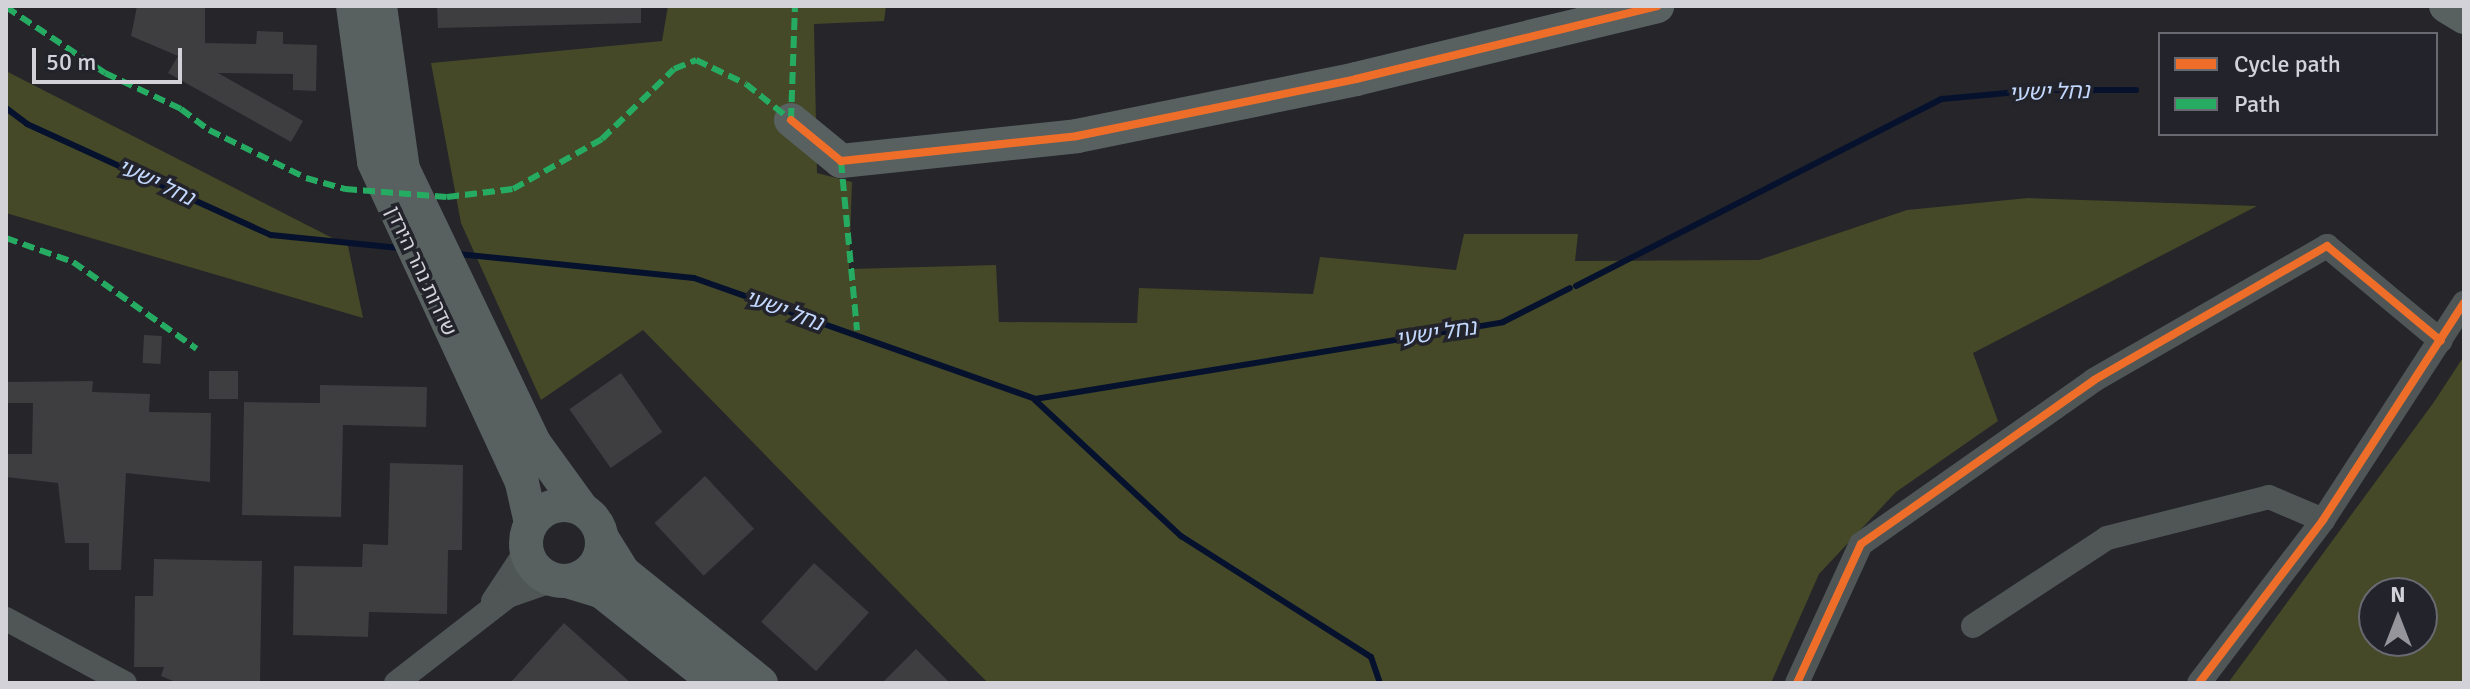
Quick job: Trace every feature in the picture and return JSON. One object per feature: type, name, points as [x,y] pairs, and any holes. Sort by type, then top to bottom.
[{"type":"main road","name":"שדרות נהר הירדן","points":[[353,6],[389,166],[453,339],[522,483],[529,537]]},
{"type":"main road","name":"שדרות נהר הירדן","points":[[380,6],[389,166],[535,444],[582,509]]},
{"type":"main road","points":[[791,120],[841,161],[1077,136],[1356,79],[1657,6]]},
{"type":"main road","points":[[2446,6],[2464,17]]},
{"type":"main road","points":[[717,683],[610,598],[560,581],[536,569],[529,537],[548,508],[582,509],[623,572],[761,683]]},
{"type":"main road","points":[[560,581],[590,572],[602,538]]},
{"type":"street","points":[[1797,683],[1861,544],[2094,380],[2327,246],[2441,341]]},
{"type":"street","points":[[2199,683],[2323,520],[2464,303]]},
{"type":"street","points":[[1973,626],[2107,538],[2269,497],[2323,520]]},
{"type":"street","points":[[472,624],[529,537]]},
{"type":"street","points":[[396,683],[508,596],[560,581]]},
{"type":"street","points":[[6,619],[125,683]]},
{"type":"green space","points":[[668,6],[886,6],[884,21],[814,24],[817,173],[852,182],[849,269],[996,265],[999,322],[1137,323],[1139,288],[1313,294],[1320,257],[1456,270],[1464,234],[1578,234],[1575,261],[1759,260],[1907,210],[2028,198],[2257,206],[1973,353],[1998,421],[1896,492],[1819,574],[1771,683],[988,683],[643,330],[541,400],[461,223],[431,63],[662,41]]},
{"type":"green space","points":[[6,71],[348,246],[363,318],[6,213]]},
{"type":"green space","points":[[2464,356],[2464,683],[2228,683],[2434,402]]},
{"type":"building","points":[[137,6],[205,6],[205,43],[256,44],[257,31],[283,32],[283,44],[317,45],[316,91],[293,90],[293,74],[218,73],[303,121],[291,142],[168,73],[178,56],[131,36]]},
{"type":"building","points":[[437,6],[641,6],[641,23],[438,28]]},
{"type":"building","points":[[144,335],[162,336],[161,364],[143,363]]},
{"type":"building","points":[[209,371],[238,371],[238,399],[209,399]]},
{"type":"building","points":[[621,373],[662,432],[611,468],[569,409]]},
{"type":"building","points":[[93,381],[92,392],[150,394],[149,412],[211,413],[210,482],[126,473],[121,570],[89,570],[89,543],[65,543],[58,483],[6,477],[6,454],[32,454],[33,403],[6,403],[6,382]]},
{"type":"building","points":[[320,385],[427,387],[426,427],[343,425],[341,517],[242,515],[244,402],[320,403]]},
{"type":"building","points":[[390,463],[463,465],[462,550],[448,550],[447,614],[369,612],[368,637],[293,635],[294,566],[362,567],[363,544],[388,545]]},
{"type":"building","points":[[705,476],[754,529],[704,576],[655,523]]},
{"type":"building","points":[[154,559],[262,561],[260,683],[178,683],[161,676],[164,667],[134,667],[135,596],[153,596]]},
{"type":"building","points":[[814,563],[869,613],[816,671],[761,622]]},
{"type":"building","points":[[564,623],[603,658],[631,683],[510,683]]},
{"type":"building","points":[[916,649],[950,683],[882,683]]},
{"type":"waterway","name":"נחל ישעי","points":[[1576,286],[1942,99],[2039,90],[2136,90]]},
{"type":"waterway","name":"נחל ישעי","points":[[6,108],[27,124],[271,235],[399,248]]},
{"type":"waterway","name":"נחל ישעי","points":[[458,254],[694,278],[1035,399],[1503,322],[1570,288]]},
{"type":"waterway","points":[[1035,400],[1181,536],[1371,657],[1380,683]]},
{"type":"marked path","points":[[791,120],[795,6]]},
{"type":"marked path","points":[[6,7],[105,73],[181,109],[209,130],[306,178],[345,189],[447,197],[513,189],[602,139],[674,69],[696,60],[746,84],[791,120]]},
{"type":"marked path","points":[[841,161],[857,330]]},
{"type":"marked path","points":[[6,238],[73,262],[197,349]]},
{"type":"cycle path","points":[[791,120],[841,161],[1077,136],[1356,79],[1657,6]]},
{"type":"cycle path","points":[[1797,683],[1861,544],[2094,380],[2327,246],[2441,341]]},
{"type":"cycle path","points":[[2199,683],[2323,520],[2464,303]]}]
